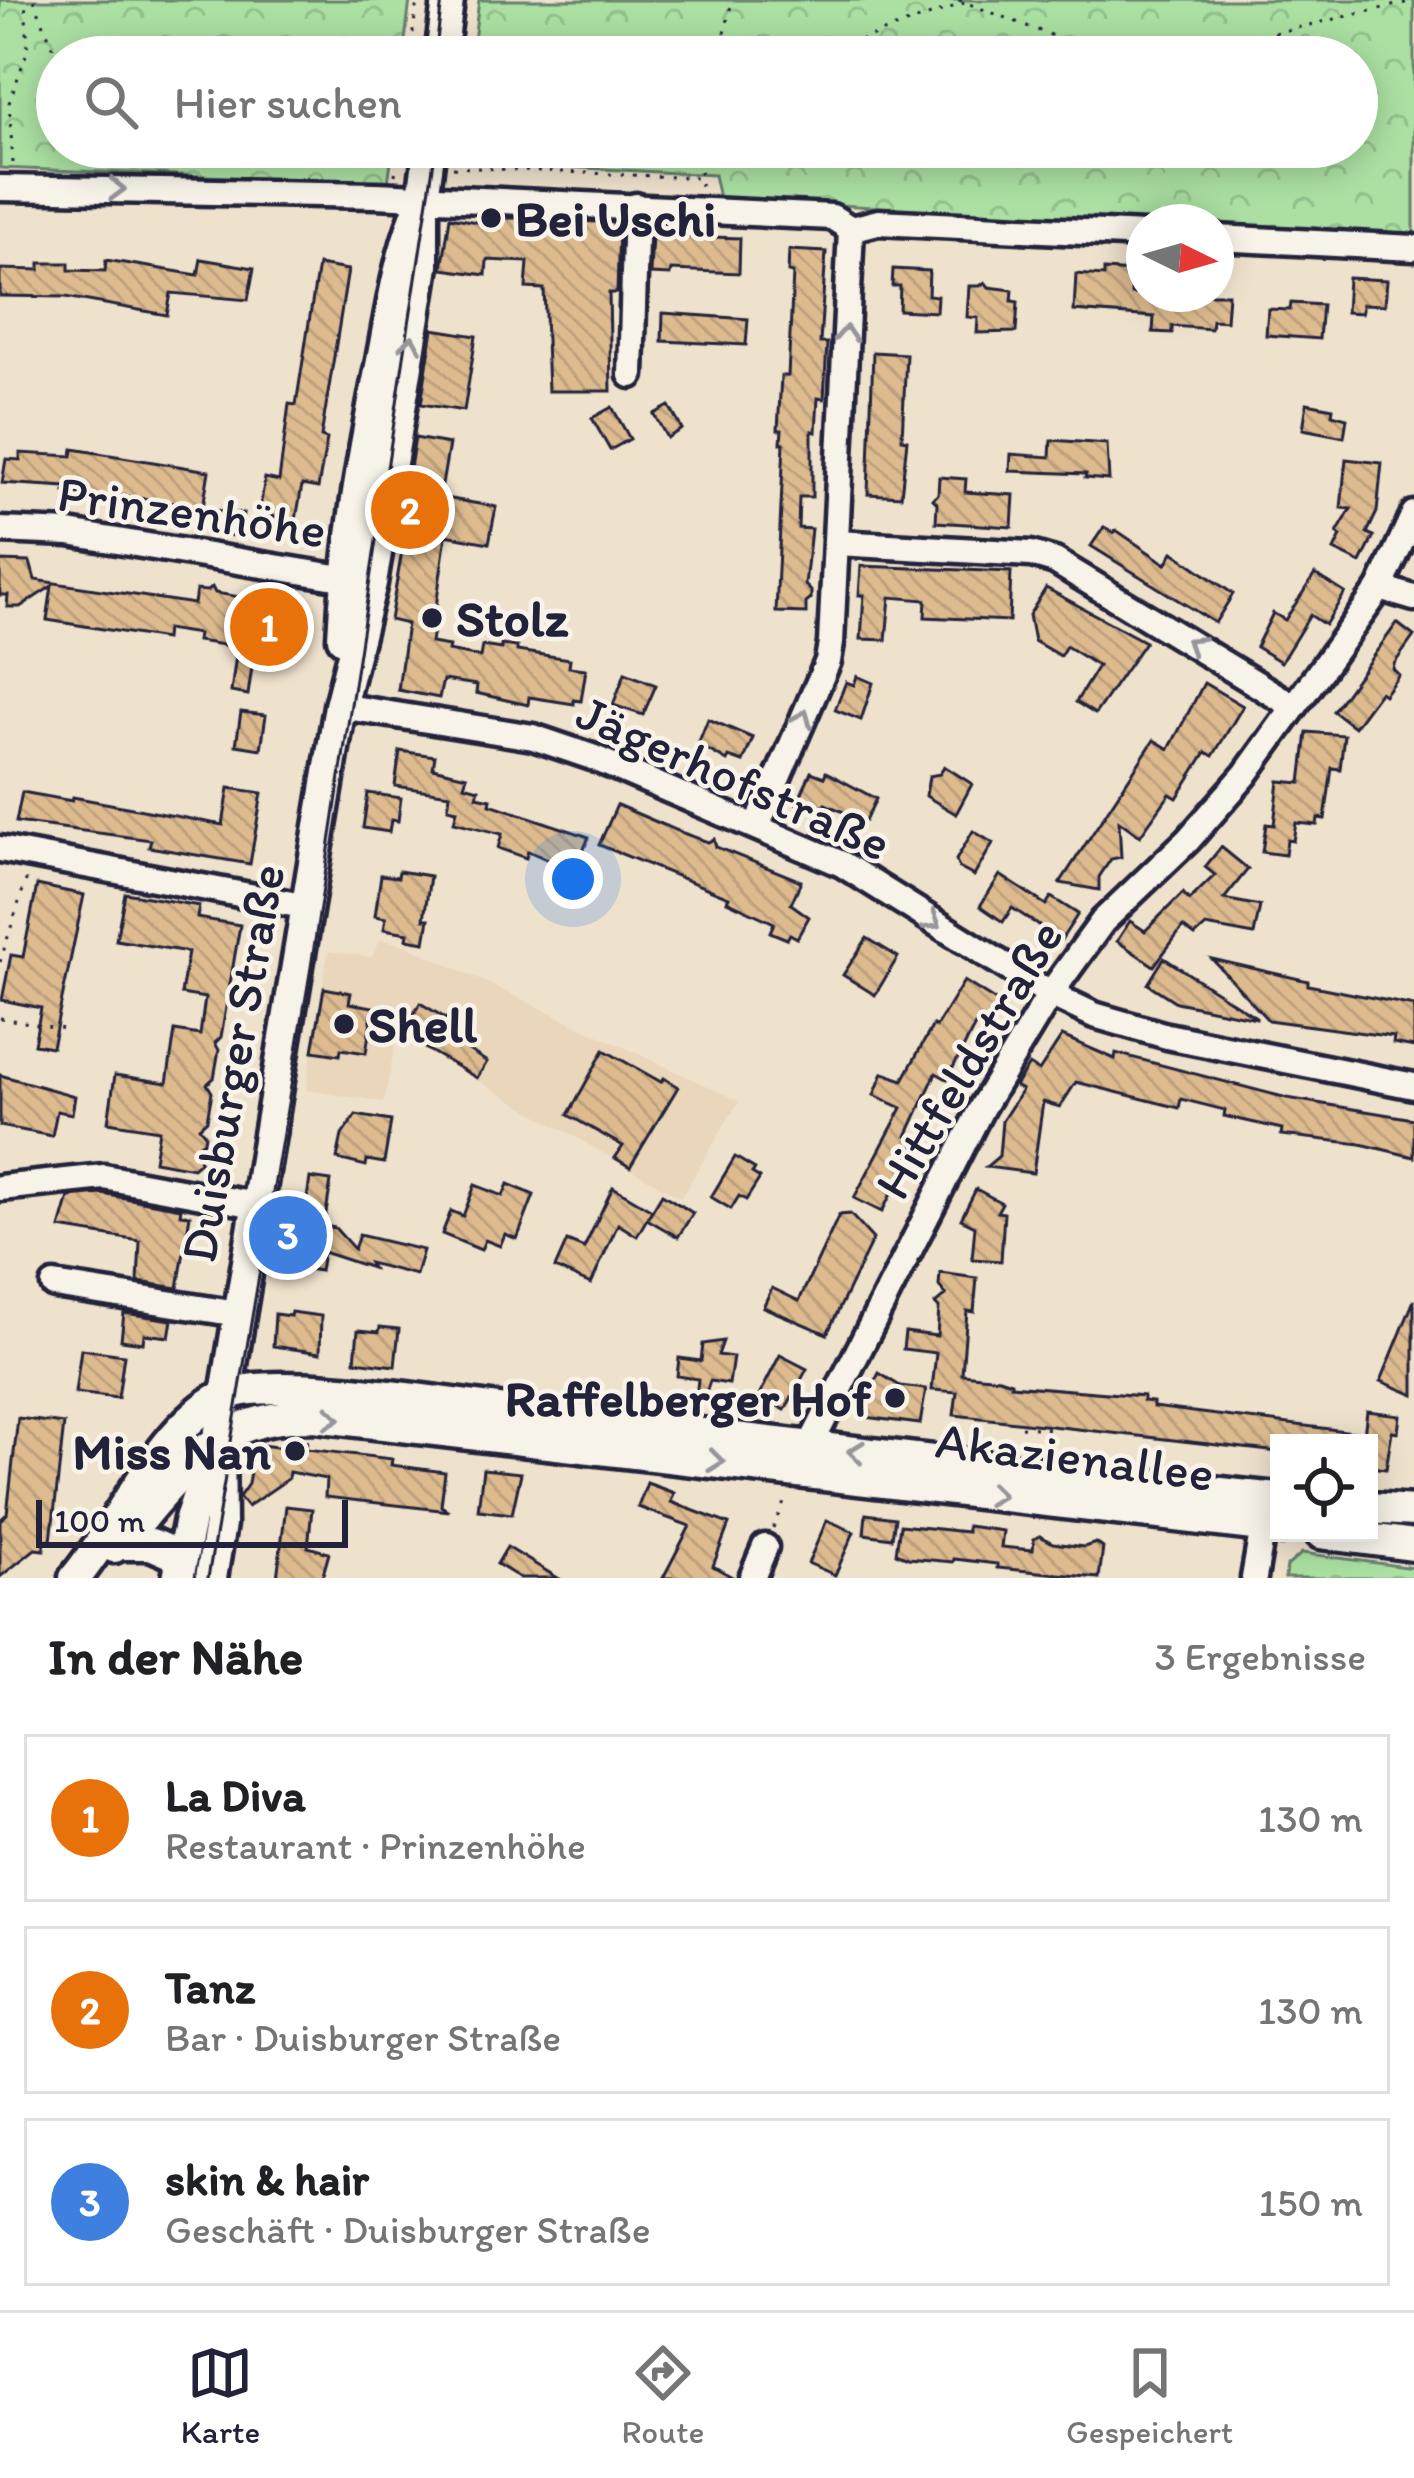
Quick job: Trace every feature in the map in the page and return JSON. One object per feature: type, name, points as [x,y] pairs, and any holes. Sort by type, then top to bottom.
[{"type":"main road","points":[[444,36],[448,0]]},
{"type":"main road","name":"Duisburger Straße","points":[[211,1578],[220,1524],[219,1437],[385,415],[401,254],[436,198],[432,168]]},
{"type":"main road","name":"Akazienallee","points":[[226,1394],[283,1387],[399,1397],[803,1459]]},
{"type":"main road","points":[[82,1570],[130,1496],[178,1435],[226,1394]]},
{"type":"main road","name":"Akazienallee","points":[[219,1437],[258,1420],[314,1416],[803,1459],[999,1471],[1270,1513]]},
{"type":"main road","points":[[82,1570],[119,1544],[219,1437]]},
{"type":"main road","name":"Duisburger Straße","points":[[179,1568],[219,1437]]},
{"type":"main road","points":[[1378,1509],[1414,1511]]},
{"type":"main road","points":[[1378,1540],[1414,1545]]},
{"type":"main road","points":[[119,1544],[151,1544],[179,1568]]},
{"type":"street","points":[[7,188],[636,206],[832,218],[851,229],[878,222],[1126,234]]},
{"type":"street","points":[[631,375],[636,206]]},
{"type":"street","points":[[757,826],[828,661],[851,229]]},
{"type":"street","points":[[1234,239],[1414,248]]},
{"type":"street","name":"Hittfeldstraße","points":[[803,1459],[982,1107],[1050,994],[1103,921],[1188,840],[1245,776],[1381,589],[1414,514]]},
{"type":"street","name":"Prinzenhöhe","points":[[0,530],[68,533],[358,581]]},
{"type":"street","points":[[837,544],[1030,554],[1055,561],[1293,706]]},
{"type":"street","points":[[1381,589],[1414,598]]},
{"type":"street","name":"Jägerhofstraße","points":[[340,706],[533,737],[592,757],[842,864],[1050,994],[1094,1016],[1167,1036],[1414,1086]]},
{"type":"street","points":[[0,873],[19,854],[308,907]]},
{"type":"street","points":[[0,1188],[104,1178],[256,1205]]},
{"type":"street","points":[[54,1285],[238,1314]]},
{"type":"street","points":[[1254,1578],[1270,1520]]},
{"type":"street","points":[[752,1578],[765,1546]]},
{"type":"path","points":[[7,188],[9,103],[28,49],[25,0]]},
{"type":"path","points":[[34,0],[49,36]]},
{"type":"path","points":[[413,36],[417,0]]},
{"type":"path","points":[[724,36],[732,0]]},
{"type":"path","points":[[870,36],[972,0]]},
{"type":"path","points":[[962,1],[1053,36]]},
{"type":"path","points":[[1254,36],[1388,3],[1414,1]]},
{"type":"path","points":[[436,198],[451,168]]},
{"type":"path","points":[[510,168],[698,178]]},
{"type":"path","points":[[698,168],[704,209]]},
{"type":"path","points":[[0,962],[19,854]]},
{"type":"path","points":[[0,1018],[70,1030]]},
{"type":"path","points":[[1021,1427],[1052,1430]]},
{"type":"path","points":[[765,1546],[803,1459]]},
{"type":"shaded area","points":[[380,939],[406,945],[739,1101],[681,1198],[397,1034],[384,1102],[306,1090],[328,951],[372,957]]},
{"type":"green space","points":[[0,0],[410,0],[406,36],[36,36],[36,168],[390,168],[388,183],[0,168]]},
{"type":"green space","points":[[479,0],[1414,0],[1414,239],[1234,228],[1234,204],[1126,204],[1126,222],[719,198],[714,175],[583,168],[1378,168],[1378,36],[475,36]]},
{"type":"green space","points":[[1302,1553],[1414,1568],[1414,1578],[1285,1578],[1287,1566]]},
{"type":"building","points":[[450,217],[487,224],[487,217],[619,223],[617,293],[609,293],[611,391],[548,391],[544,289],[526,288],[528,262],[487,260],[486,275],[442,269]]},
{"type":"building","points":[[652,235],[740,238],[739,273],[671,270],[670,275],[650,274]]},
{"type":"building","points":[[789,250],[826,252],[820,343],[827,343],[824,399],[818,398],[816,432],[812,431],[812,497],[799,497],[798,528],[811,529],[805,585],[811,599],[806,613],[776,612],[784,443],[782,430],[778,430],[781,376],[788,376],[793,273],[788,272]]},
{"type":"building","points":[[201,259],[254,268],[248,300],[171,293],[167,315],[66,297],[0,296],[0,269],[40,270],[40,263],[69,263],[69,270],[105,271],[106,260],[198,275]]},
{"type":"building","points":[[318,265],[348,270],[321,437],[327,439],[318,488],[302,485],[296,520],[259,514],[265,478],[279,481],[289,404],[296,405]]},
{"type":"building","points":[[893,269],[929,271],[928,295],[937,296],[936,312],[899,310],[900,286],[892,286]]},
{"type":"building","points":[[1104,270],[1126,272],[1126,312],[1227,312],[1226,321],[1212,320],[1211,329],[1172,326],[1172,333],[1153,332],[1154,317],[1074,311],[1076,274],[1104,276]]},
{"type":"building","points":[[1348,278],[1387,280],[1385,305],[1362,304],[1362,313],[1346,312]]},
{"type":"building","points":[[985,282],[989,287],[1013,290],[1012,301],[1018,302],[1016,332],[977,333],[978,318],[967,317],[969,286]]},
{"type":"building","points":[[1291,303],[1322,305],[1319,339],[1266,335],[1268,309],[1290,310]]},
{"type":"building","points":[[663,313],[748,319],[746,345],[662,341]]},
{"type":"building","points":[[433,329],[476,336],[464,411],[421,404]]},
{"type":"building","points":[[873,352],[906,354],[902,439],[907,440],[901,496],[868,494]]},
{"type":"building","points":[[1307,403],[1333,408],[1332,414],[1347,418],[1344,437],[1303,429]]},
{"type":"building","points":[[669,406],[682,429],[667,438],[654,414]]},
{"type":"building","points":[[612,407],[630,439],[610,450],[592,418]]},
{"type":"building","points":[[415,438],[449,444],[440,497],[496,507],[489,543],[446,535],[431,643],[480,657],[482,646],[501,649],[501,645],[570,659],[569,667],[586,669],[581,701],[529,697],[528,705],[476,693],[477,685],[443,680],[439,698],[398,690],[407,624],[390,620]]},
{"type":"building","points":[[1051,440],[1107,444],[1109,480],[1085,478],[1086,474],[1010,471],[1011,454],[1050,457]]},
{"type":"building","points":[[73,449],[209,471],[203,507],[65,492],[66,487],[2,483],[6,459],[20,460],[20,453],[72,456]]},
{"type":"building","points":[[1346,459],[1382,463],[1377,512],[1367,533],[1374,536],[1361,563],[1334,550],[1341,536],[1337,533],[1351,509],[1341,508]]},
{"type":"building","points":[[939,477],[966,479],[965,492],[1014,495],[1012,527],[936,522],[933,499]]},
{"type":"building","points":[[215,510],[243,514],[239,537],[212,532]]},
{"type":"building","points":[[1104,527],[1166,564],[1173,552],[1233,594],[1215,623],[1091,546]]},
{"type":"building","points":[[0,561],[30,562],[35,580],[194,604],[196,590],[212,587],[215,593],[270,602],[270,596],[289,599],[278,664],[253,660],[248,695],[231,692],[237,647],[197,641],[198,634],[166,629],[165,639],[47,620],[52,586],[20,607],[7,607],[8,595],[0,595]]},
{"type":"building","points":[[861,566],[1011,572],[1009,621],[925,617],[926,600],[890,597],[886,640],[861,639]]},
{"type":"building","points":[[1315,574],[1345,593],[1325,625],[1310,615],[1281,662],[1256,647],[1273,613],[1285,620]]},
{"type":"building","points":[[1046,588],[1145,642],[1095,714],[1076,702],[1098,666],[1066,646],[1060,656],[1034,641],[1029,615]]},
{"type":"building","points":[[1397,623],[1414,636],[1394,664],[1399,675],[1354,727],[1333,711]]},
{"type":"building","points":[[625,673],[656,685],[643,715],[613,705]]},
{"type":"building","points":[[857,676],[873,683],[861,720],[835,710],[846,682],[854,685]]},
{"type":"building","points":[[1204,683],[1243,706],[1213,756],[1206,752],[1177,798],[1170,794],[1140,836],[1119,821],[1121,857],[1111,859],[1099,877],[1099,890],[1060,883],[1154,740],[1169,749]]},
{"type":"building","points":[[241,712],[266,715],[261,749],[236,745]]},
{"type":"building","points":[[708,719],[753,738],[743,762],[729,757],[727,761],[698,744]]},
{"type":"building","points":[[1307,732],[1344,735],[1340,769],[1332,768],[1325,819],[1318,818],[1317,825],[1296,823],[1285,855],[1262,852],[1266,824],[1274,825],[1279,781],[1301,783]]},
{"type":"building","points":[[400,751],[435,756],[433,768],[467,776],[464,785],[479,789],[477,796],[491,799],[490,804],[589,837],[577,865],[563,859],[560,865],[528,851],[526,858],[498,848],[502,834],[454,822],[457,810],[448,808],[450,794],[395,786]]},
{"type":"building","points":[[944,766],[972,784],[956,814],[926,796],[929,776],[940,774]]},
{"type":"building","points":[[811,772],[824,777],[826,772],[876,799],[865,821],[825,804],[820,815],[797,804]]},
{"type":"building","points":[[229,788],[262,793],[250,864],[149,847],[151,840],[16,822],[22,792],[223,825]]},
{"type":"building","points":[[368,793],[401,798],[398,821],[391,820],[389,832],[363,828]]},
{"type":"building","points":[[617,805],[708,842],[714,839],[716,847],[801,881],[791,904],[809,917],[797,938],[770,932],[774,923],[727,901],[729,897],[599,845]]},
{"type":"building","points":[[973,831],[993,843],[974,876],[959,868],[956,860]]},
{"type":"building","points":[[1221,847],[1248,869],[1224,899],[1260,906],[1254,935],[1206,926],[1195,936],[1183,927],[1154,966],[1117,941],[1130,921],[1145,931],[1183,893],[1189,900],[1215,875],[1205,867]]},
{"type":"building","points":[[399,871],[430,876],[425,942],[384,929],[386,918],[375,916],[381,875],[398,877]]},
{"type":"building","points":[[1000,875],[1046,905],[1051,897],[1078,914],[1061,940],[1012,908],[1003,922],[980,906]]},
{"type":"building","points":[[37,885],[84,895],[52,1047],[34,1044],[41,1008],[2,1000],[11,955],[23,957]]},
{"type":"building","points":[[125,893],[199,906],[197,918],[240,925],[221,1037],[215,1043],[219,1050],[214,1078],[207,1084],[212,1092],[207,1120],[199,1127],[205,1134],[197,1146],[200,1162],[193,1168],[154,1161],[159,1130],[108,1122],[115,1075],[167,1083],[175,1031],[200,1035],[205,998],[181,994],[188,952],[116,940]]},
{"type":"building","points":[[867,938],[898,957],[875,995],[843,975]]},
{"type":"building","points":[[1164,958],[1256,1018],[1176,1002],[1148,984]]},
{"type":"building","points":[[1212,959],[1414,1006],[1414,1047],[1393,1043],[1394,1037],[1268,1020]]},
{"type":"building","points":[[964,981],[999,1003],[1001,1011],[987,1031],[976,1024],[947,1079],[936,1073],[907,1136],[917,1141],[908,1158],[914,1162],[906,1177],[901,1174],[882,1212],[854,1198],[902,1108],[874,1095],[883,1073],[903,1080]]},
{"type":"building","points":[[324,988],[351,993],[349,1003],[373,1007],[366,1053],[313,1051]]},
{"type":"building","points":[[420,1003],[452,1022],[445,1035],[487,1062],[477,1078],[402,1035]]},
{"type":"building","points":[[1062,1036],[1115,1059],[1116,1053],[1287,1098],[1414,1119],[1414,1157],[1361,1144],[1281,1135],[1282,1129],[1224,1116],[1225,1110],[1181,1099],[1179,1108],[1076,1082],[1060,1107],[1043,1102],[1033,1173],[986,1167],[999,1156],[1002,1121],[1022,1090],[1015,1086],[1029,1065],[1039,1071]]},
{"type":"building","points":[[604,1050],[678,1087],[630,1167],[615,1158],[623,1146],[568,1115]]},
{"type":"building","points":[[0,1075],[75,1096],[72,1114],[57,1111],[52,1136],[0,1126]]},
{"type":"building","points":[[356,1115],[391,1121],[384,1163],[367,1160],[366,1166],[337,1159],[342,1135]]},
{"type":"building","points":[[735,1157],[755,1169],[752,1173],[760,1178],[746,1200],[739,1196],[731,1209],[711,1197]]},
{"type":"building","points":[[310,1178],[331,1181],[324,1226],[335,1228],[354,1249],[359,1235],[423,1250],[416,1275],[369,1263],[372,1268],[323,1252],[320,1271],[279,1265],[284,1222],[303,1226]]},
{"type":"building","points":[[508,1184],[534,1195],[517,1239],[505,1234],[500,1246],[485,1240],[481,1250],[442,1234],[451,1211],[463,1216],[475,1185],[503,1196]]},
{"type":"building","points":[[613,1187],[652,1210],[637,1236],[618,1224],[591,1284],[555,1268],[567,1241],[584,1248]]},
{"type":"building","points":[[976,1189],[1002,1203],[997,1212],[1004,1213],[1001,1261],[972,1259],[975,1226],[961,1219]]},
{"type":"building","points":[[102,1194],[181,1208],[180,1214],[190,1215],[178,1288],[138,1282],[140,1241],[60,1228],[69,1197]]},
{"type":"building","points":[[662,1194],[693,1213],[678,1237],[647,1219]]},
{"type":"building","points":[[850,1214],[873,1239],[827,1334],[763,1307],[772,1288],[799,1301],[839,1215]]},
{"type":"building","points":[[940,1273],[977,1278],[974,1312],[967,1311],[962,1374],[999,1378],[1011,1385],[1143,1396],[1153,1407],[1362,1434],[1270,1434],[1270,1451],[954,1415],[957,1392],[932,1390],[936,1353],[903,1349],[905,1332],[937,1336],[939,1308],[935,1304],[946,1295],[939,1286]]},
{"type":"building","points":[[1414,1300],[1414,1395],[1381,1381]]},
{"type":"building","points":[[291,1312],[321,1316],[320,1353],[273,1346],[275,1314],[290,1316]]},
{"type":"building","points":[[124,1313],[172,1320],[169,1337],[144,1334],[143,1343],[121,1340]]},
{"type":"building","points":[[380,1327],[399,1329],[395,1366],[355,1361],[358,1330],[379,1332]]},
{"type":"building","points":[[723,1341],[718,1355],[733,1357],[729,1384],[710,1381],[704,1399],[696,1397],[698,1379],[677,1376],[679,1358],[701,1361],[703,1344]]},
{"type":"building","points":[[81,1349],[124,1355],[118,1398],[75,1393]]},
{"type":"building","points":[[780,1355],[807,1369],[785,1410],[759,1396]]},
{"type":"building","name":"Raffelberger Hof","points":[[879,1373],[900,1386],[926,1389],[920,1424],[865,1417],[860,1409]]},
{"type":"building","points":[[1367,1411],[1400,1415],[1398,1432],[1392,1431],[1386,1469],[1378,1468],[1378,1434],[1364,1434]]},
{"type":"building","points":[[18,1418],[64,1424],[51,1541],[45,1540],[44,1550],[35,1549],[0,1577],[0,1520],[7,1514]]},
{"type":"building","points":[[286,1438],[307,1441],[306,1449],[392,1459],[391,1465],[445,1472],[441,1506],[449,1511],[325,1497],[326,1479],[289,1472],[288,1479],[247,1507],[239,1497],[248,1484],[254,1444],[284,1448]]},
{"type":"building","points":[[483,1469],[521,1473],[512,1514],[478,1510]]},
{"type":"building","points":[[647,1483],[674,1493],[671,1502],[729,1524],[713,1566],[734,1578],[663,1578],[690,1526],[638,1507]]},
{"type":"building","points":[[286,1506],[312,1509],[308,1547],[329,1553],[322,1578],[277,1578]]},
{"type":"building","points":[[866,1514],[895,1518],[892,1538],[864,1534]]},
{"type":"building","points":[[827,1520],[854,1532],[835,1575],[808,1563]]},
{"type":"building","points":[[900,1525],[1003,1531],[1001,1547],[1033,1550],[1034,1539],[1040,1536],[1053,1543],[1084,1547],[1096,1543],[1103,1548],[1099,1578],[954,1559],[908,1558],[896,1553]]},
{"type":"building","points":[[507,1547],[558,1578],[520,1578],[497,1564]]},
{"type":"tram line","points":[[438,36],[442,0]]},
{"type":"tram line","points":[[208,1578],[311,967],[433,168]]},
{"type":"place","name":"Bei Uschi","points":[[491,218]]},
{"type":"place","name":"Tanz","points":[[410,510]]},
{"type":"place","name":"Stolz","points":[[432,618]]},
{"type":"place","name":"La Diva","points":[[269,627]]},
{"type":"place","name":"Shell","points":[[344,1024]]},
{"type":"place","name":"skin & hair","points":[[288,1235]]},
{"type":"place","name":"Raffelberger Hof","points":[[895,1398]]},
{"type":"place","name":"Miss Nan","points":[[295,1451]]}]
